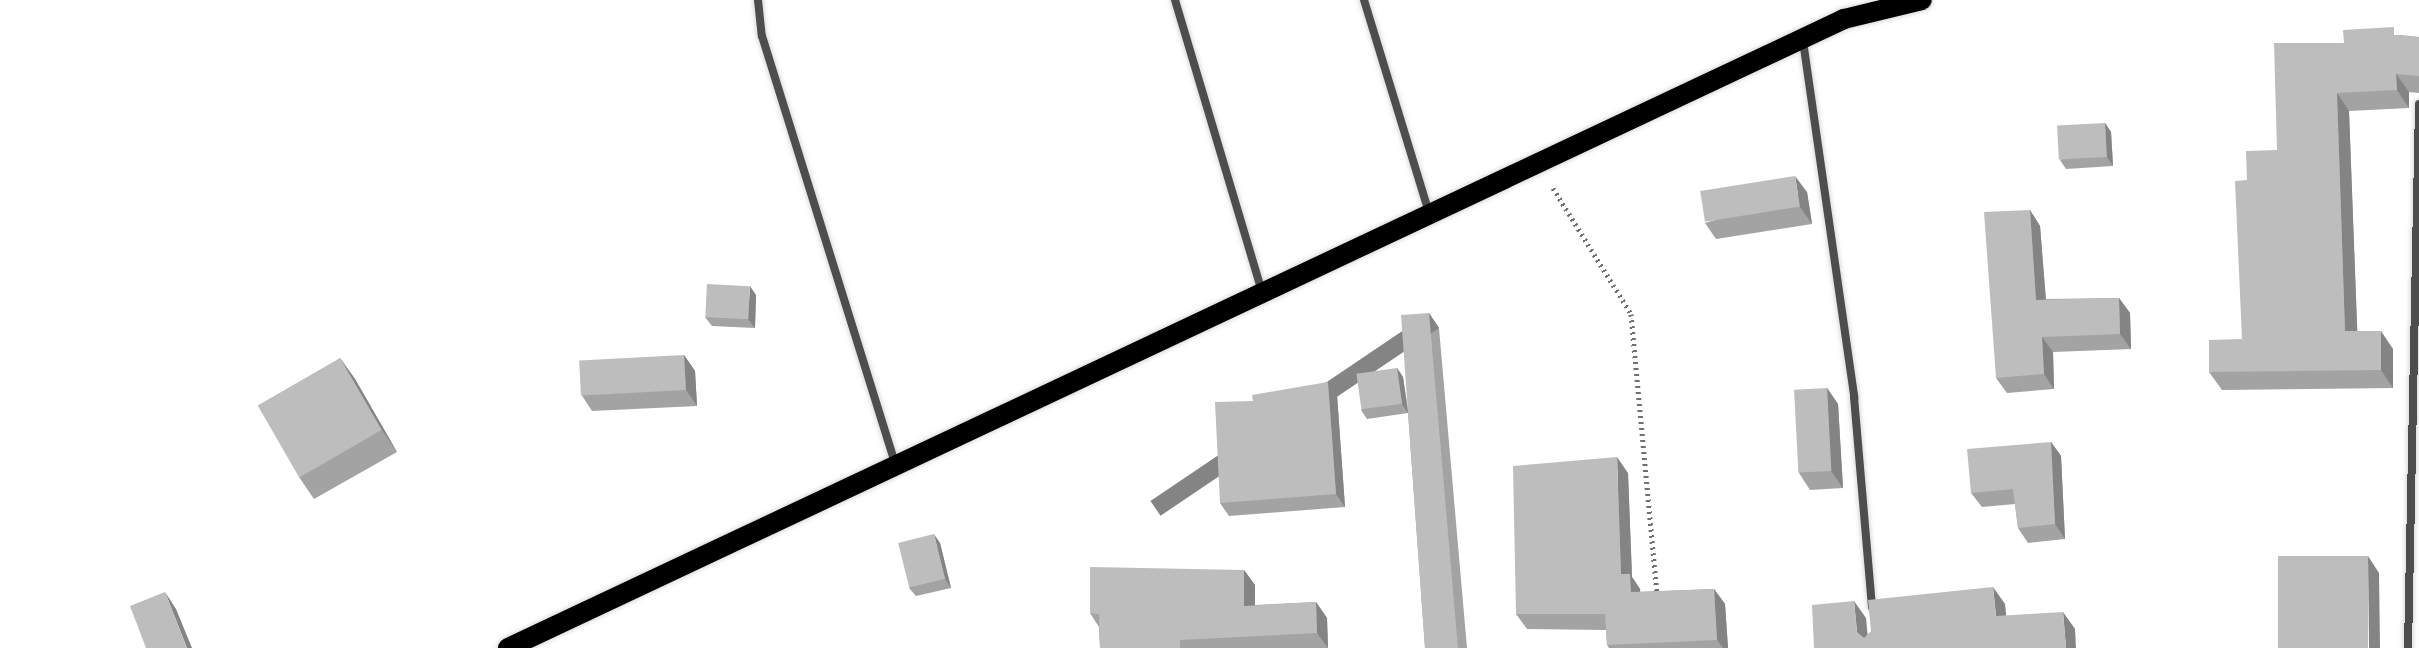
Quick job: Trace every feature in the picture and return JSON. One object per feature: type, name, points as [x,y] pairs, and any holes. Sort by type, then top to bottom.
[{"type":"main road","points":[[508,648],[1802,38],[1844,19],[1922,0]]},
{"type":"street","points":[[758,0],[762,36],[896,465]]},
{"type":"street","points":[[1175,0],[1262,293]]},
{"type":"street","points":[[1364,0],[1429,214]]},
{"type":"street","points":[[1802,38],[1854,397],[1873,617]]},
{"type":"street","points":[[2408,648],[2419,104]]},
{"type":"path","points":[[1537,164],[1631,314],[1657,600]]},
{"type":"building","points":[[2394,27],[2394,35],[2419,37],[2419,76],[2396,74],[2397,90],[2337,93],[2345,331],[2381,331],[2381,370],[2209,372],[2209,340],[2242,339],[2235,181],[2247,180],[2246,151],[2277,150],[2274,43],[2344,43],[2343,30]]},
{"type":"building","points":[[2105,123],[2107,157],[2059,159],[2057,126]]},
{"type":"building","points":[[1795,176],[1800,207],[1705,222],[1700,191]]},
{"type":"building","points":[[2030,210],[2036,300],[2119,298],[2120,334],[2042,337],[2044,374],[1996,378],[1984,212]]},
{"type":"building","points":[[707,284],[750,286],[748,319],[705,317]]},
{"type":"building","points":[[1429,313],[1458,648],[1425,648],[1401,315]]},
{"type":"building","points":[[684,355],[686,390],[581,395],[579,360]]},
{"type":"building","points":[[340,358],[382,430],[299,477],[258,406]]},
{"type":"building","points":[[1397,368],[1402,404],[1361,409],[1356,374]]},
{"type":"building","points":[[1328,382],[1336,494],[1220,503],[1215,402],[1253,401],[1252,395]]},
{"type":"building","points":[[1827,388],[1831,471],[1798,473],[1794,390]]},
{"type":"building","points":[[2051,442],[2055,524],[2018,528],[2013,489],[1971,493],[1967,449]]},
{"type":"building","points":[[1617,457],[1621,574],[1630,574],[1631,592],[1714,589],[1717,640],[1607,645],[1605,614],[1516,614],[1513,466]]},
{"type":"building","points":[[934,534],[945,579],[909,588],[898,543]]},
{"type":"building","points":[[2278,556],[2368,556],[2368,648],[2278,648]]},
{"type":"building","points":[[1090,567],[1244,570],[1244,606],[1316,602],[1317,633],[1180,640],[1180,648],[1100,648],[1099,614],[1090,613]]},
{"type":"building","points":[[1993,587],[1996,616],[2063,612],[2066,648],[1814,648],[1812,605],[1854,601],[1857,632],[1864,638],[1871,631],[1868,600]]},
{"type":"building","points":[[165,592],[187,648],[146,648],[130,606]]}]
